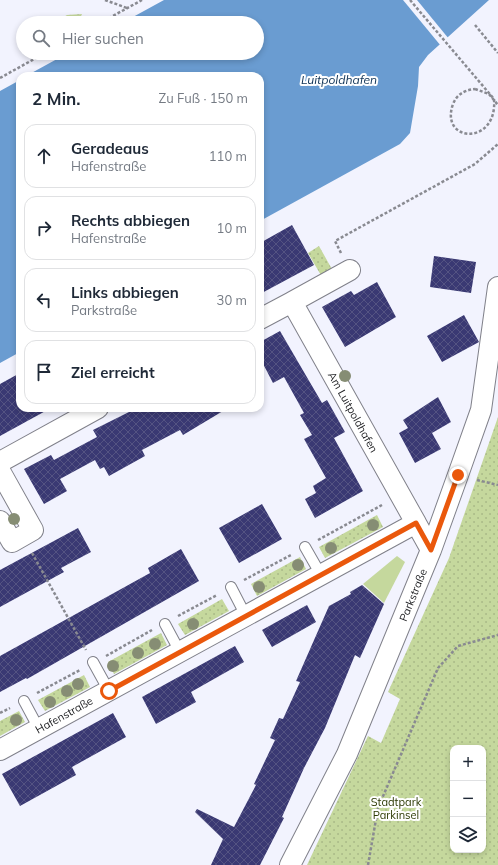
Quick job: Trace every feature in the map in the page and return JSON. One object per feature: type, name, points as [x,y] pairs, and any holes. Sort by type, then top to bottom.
[{"type":"street","points":[[264,317],[350,270]]},
{"type":"street","name":"Parkstraße","points":[[290,865],[347,754],[431,550],[481,410],[498,287]]},
{"type":"street","name":"Am Luitpoldhafen","points":[[292,302],[416,523]]},
{"type":"street","points":[[0,462],[91,412]]},
{"type":"street","points":[[0,471],[33,530],[12,542],[0,521]]},
{"type":"street","points":[[416,523],[431,550]]},
{"type":"street","name":"Hafenstraße","points":[[0,750],[416,523]]},
{"type":"lane","points":[[305,547],[321,575]]},
{"type":"lane","points":[[231,587],[246,616]]},
{"type":"lane","points":[[165,624],[180,652]]},
{"type":"lane","points":[[93,662],[109,691]]},
{"type":"lane","points":[[24,701],[39,729]]},
{"type":"path","points":[[105,0],[127,8]]},
{"type":"path","points":[[113,16],[142,0]]},
{"type":"path","points":[[410,0],[494,99],[498,113]]},
{"type":"path","points":[[475,25],[498,53]]},
{"type":"path","points":[[0,78],[32,60]]},
{"type":"path","points":[[492,127],[479,134],[464,132],[458,128],[452,114],[455,100],[467,90],[482,90],[498,105]]},
{"type":"path","points":[[350,270],[334,241],[475,164],[498,144]]},
{"type":"path","points":[[0,714],[400,495]]},
{"type":"path","points":[[23,536],[93,662]]},
{"type":"path","points":[[368,865],[378,808],[438,668],[458,646],[498,635]]},
{"type":"green space","points":[[82,14],[81,16],[65,16]]},
{"type":"green space","points":[[319,246],[333,271],[322,277],[308,253]]},
{"type":"green space","name":"Stadtpark Parkinsel","points":[[498,417],[498,865],[307,865],[368,736],[381,743],[400,699],[388,692],[449,558]]},
{"type":"green space","points":[[377,515],[383,527],[325,558],[319,547]]},
{"type":"green space","points":[[397,556],[405,562],[384,603],[363,584]]},
{"type":"green space","points":[[300,557],[306,569],[257,596],[251,584]]},
{"type":"green space","points":[[222,599],[229,611],[185,635],[178,624]]},
{"type":"green space","points":[[161,633],[167,645],[114,674],[108,662]]},
{"type":"green space","points":[[84,675],[90,687],[45,711],[38,700]]},
{"type":"green space","points":[[19,711],[25,722],[0,736],[0,721]]},
{"type":"water","name":"Luitpoldhafen","points":[[164,0],[489,0],[428,55],[419,67],[418,86],[410,133],[400,144],[264,219],[264,72],[33,72],[55,60],[264,60],[264,16],[135,16]]},
{"type":"water","points":[[16,82],[16,354],[0,363],[0,91]]},
{"type":"pier","points":[[403,0],[417,0],[449,39],[441,46]]},
{"type":"building","points":[[292,225],[314,265],[264,292],[264,241]]},
{"type":"building","points":[[434,256],[476,262],[471,293],[430,287]]},
{"type":"building","points":[[377,282],[396,317],[345,347],[322,307],[351,291],[354,295]]},
{"type":"building","points":[[464,315],[479,342],[442,362],[427,336]]},
{"type":"building","points":[[280,331],[322,403],[327,400],[345,432],[334,438],[363,491],[315,518],[305,499],[316,493],[313,486],[326,478],[304,439],[312,435],[300,415],[304,413],[284,377],[273,383],[264,366],[264,340]]},
{"type":"building","points":[[16,375],[16,412],[44,412],[0,436],[0,384]]},
{"type":"building","points":[[438,397],[451,422],[432,433],[441,449],[415,463],[399,433],[408,428],[403,420]]},
{"type":"building","points":[[129,412],[221,412],[183,435],[180,430],[142,450],[145,456],[109,476],[104,467],[100,469],[95,460],[60,479],[67,491],[44,504],[24,469],[51,455],[54,460],[97,437],[93,430]]},
{"type":"building","points":[[262,504],[282,539],[239,563],[219,528]]},
{"type":"building","points":[[78,528],[91,552],[61,568],[64,572],[0,607],[0,570]]},
{"type":"building","points":[[181,549],[199,581],[27,679],[26,678],[0,692],[0,656],[150,573],[148,568]]},
{"type":"building","points":[[362,585],[384,604],[360,658],[355,655],[325,728],[304,768],[282,817],[284,818],[260,865],[211,865],[223,839],[195,812],[197,809],[234,827],[256,785],[254,784],[275,740],[270,738],[279,718],[283,719],[300,682],[296,681],[329,606],[351,594],[350,592]]},
{"type":"building","points":[[307,605],[316,622],[272,647],[262,630]]},
{"type":"building","points":[[235,646],[244,662],[191,692],[196,702],[156,724],[142,697]]},
{"type":"building","points":[[113,713],[126,737],[72,767],[76,775],[20,806],[2,774]]},
{"type":"route","points":[[109,691],[416,523],[431,550],[458,475]]}]
